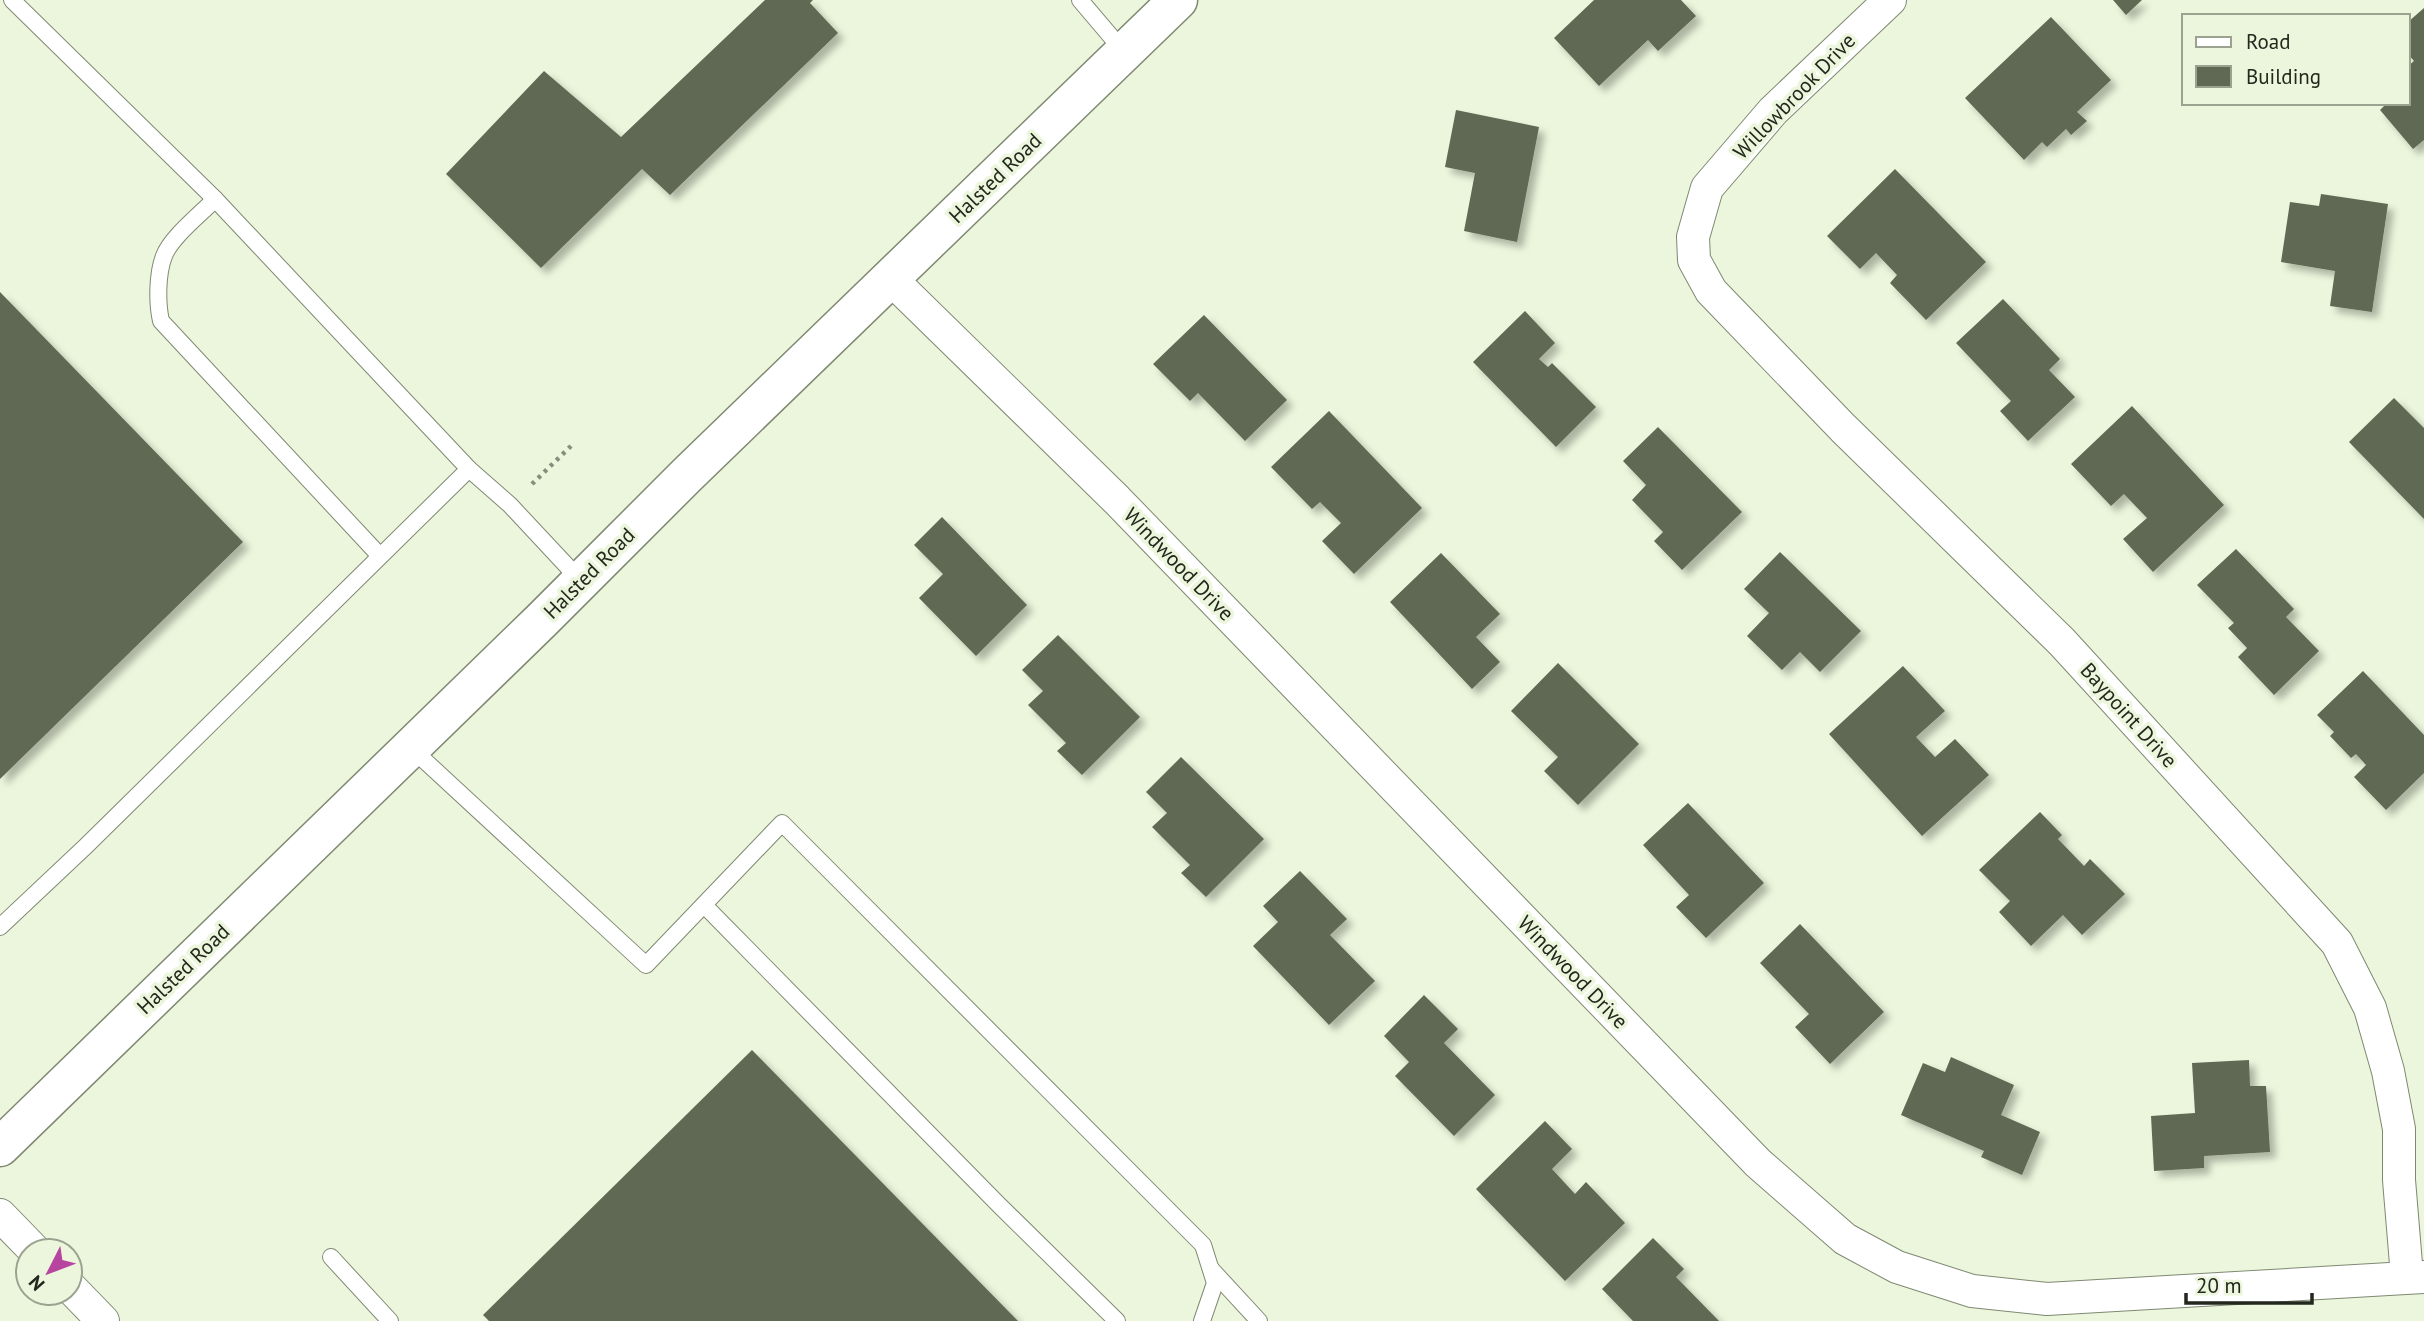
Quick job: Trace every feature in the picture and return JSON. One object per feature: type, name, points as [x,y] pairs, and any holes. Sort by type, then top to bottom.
[{"type":"street","name":"Halsted Road","points":[[0,1147],[411,748],[688,474],[1178,0]]},
{"type":"street","name":"Willowbrook Drive","points":[[1693,237],[1707,188],[1773,111],[1890,0]]},
{"type":"street","name":"Baypoint Drive","points":[[1693,237],[1694,260],[1711,290],[1843,428],[2062,642],[2337,943],[2370,1009],[2388,1071],[2399,1129],[2399,1180],[2415,1277]]},
{"type":"street","name":"Windwood Drive","points":[[891,279],[1118,500],[1758,1163],[1845,1239],[1897,1267],[1972,1291],[2119,1308],[2415,1277]]},
{"type":"street","points":[[0,1215],[21,1237]]},
{"type":"street","points":[[84,1301],[103,1321]]},
{"type":"lane","points":[[12,0],[215,200],[469,468],[510,506],[581,581]]},
{"type":"lane","points":[[1080,0],[1125,52]]},
{"type":"lane","points":[[215,200],[175,240],[164,256],[157,303],[161,321],[380,556]]},
{"type":"lane","points":[[0,927],[86,846],[469,468]]},
{"type":"lane","points":[[411,748],[646,965],[782,823],[1203,1245],[1214,1283],[1202,1321]]},
{"type":"lane","points":[[704,905],[989,1196],[1117,1321]]},
{"type":"lane","points":[[331,1258],[390,1321]]},
{"type":"lane","points":[[1210,1269],[1259,1321]]},
{"type":"path","points":[[510,506],[571,446]]},
{"type":"building","points":[[765,0],[813,0],[810,3],[838,33],[670,195],[642,169],[541,268],[446,174],[544,71],[621,137]]},
{"type":"building","points":[[1594,0],[1681,0],[1696,16],[1658,51],[1648,40],[1599,86],[1554,38]]},
{"type":"building","points":[[2113,0],[2142,0],[2126,15]]},
{"type":"building","points":[[2424,8],[2424,140],[2413,149],[2380,110],[2385,105],[2410,105],[2410,64],[2414,61],[2410,56],[2410,20]]},
{"type":"building","points":[[2051,17],[2111,80],[2077,112],[2087,121],[2071,135],[2066,129],[2047,147],[2042,142],[2024,160],[1965,98]]},
{"type":"building","points":[[1456,110],[1539,127],[1517,242],[1464,231],[1475,173],[1445,167]]},
{"type":"building","points":[[1895,169],[1986,262],[1926,320],[1890,283],[1897,275],[1876,253],[1860,269],[1827,236]]},
{"type":"building","points":[[2321,194],[2388,204],[2372,312],[2330,306],[2335,271],[2281,262],[2290,202],[2319,206]]},
{"type":"building","points":[[0,292],[243,542],[0,779]]},
{"type":"building","points":[[2003,299],[2060,359],[2049,370],[2075,397],[2028,441],[2000,411],[2011,401],[1956,343]]},
{"type":"building","points":[[1525,311],[1555,343],[1539,359],[1548,367],[1552,363],[1596,407],[1556,447],[1473,362]]},
{"type":"building","points":[[1204,315],[1287,400],[1245,441],[1198,393],[1190,401],[1153,364]]},
{"type":"building","points":[[2394,398],[2424,428],[2424,519],[2349,442]]},
{"type":"building","points":[[2132,406],[2224,505],[2153,572],[2123,539],[2147,518],[2124,494],[2111,506],[2071,464]]},
{"type":"building","points":[[1329,411],[1422,508],[1354,574],[1322,541],[1341,523],[1320,502],[1312,509],[1271,467]]},
{"type":"building","points":[[1658,427],[1742,512],[1682,570],[1654,541],[1663,532],[1632,500],[1646,485],[1623,461]]},
{"type":"building","points":[[942,517],[1027,605],[976,656],[919,598],[943,574],[914,545]]},
{"type":"building","points":[[2236,549],[2294,609],[2286,617],[2319,651],[2274,695],[2238,657],[2247,648],[2228,628],[2234,623],[2197,585]]},
{"type":"building","points":[[1780,552],[1861,631],[1820,672],[1800,652],[1782,670],[1747,636],[1769,613],[1744,589]]},
{"type":"building","points":[[1441,553],[1500,614],[1476,637],[1500,662],[1472,689],[1390,602]]},
{"type":"building","points":[[1058,635],[1140,717],[1082,775],[1057,751],[1066,743],[1028,705],[1043,691],[1022,670]]},
{"type":"building","points":[[1558,663],[1639,744],[1578,805],[1544,771],[1558,757],[1511,711]]},
{"type":"building","points":[[1903,666],[1945,711],[1916,737],[1935,757],[1955,739],[1989,775],[1922,836],[1829,734]]},
{"type":"building","points":[[2363,671],[2424,735],[2424,773],[2386,810],[2354,777],[2366,765],[2356,754],[2351,758],[2330,736],[2334,732],[2317,715]]},
{"type":"building","points":[[1181,757],[1264,839],[1206,897],[1181,873],[1190,865],[1152,827],[1167,813],[1146,792]]},
{"type":"building","points":[[1688,803],[1764,883],[1706,938],[1676,907],[1689,895],[1643,845]]},
{"type":"building","points":[[2040,812],[2062,835],[2058,839],[2084,866],[2090,859],[2125,894],[2082,935],[2063,915],[2031,946],[1999,912],[2010,901],[1979,870]]},
{"type":"building","points":[[1300,871],[1347,919],[1330,935],[1375,981],[1329,1025],[1253,946],[1278,922],[1263,906]]},
{"type":"building","points":[[1800,924],[1884,1012],[1830,1064],[1795,1027],[1809,1014],[1760,963]]},
{"type":"building","points":[[1424,995],[1458,1029],[1444,1043],[1495,1095],[1454,1136],[1395,1076],[1409,1062],[1384,1036]]},
{"type":"building","points":[[752,1050],[1018,1321],[489,1321],[483,1315]]},
{"type":"building","points":[[1951,1057],[2014,1085],[2001,1115],[2040,1132],[2022,1175],[1981,1157],[1984,1151],[1901,1115],[1923,1063],[1945,1072]]},
{"type":"building","points":[[2249,1060],[2250,1086],[2266,1086],[2270,1152],[2204,1156],[2204,1168],[2154,1171],[2151,1116],[2195,1113],[2192,1063]]},
{"type":"building","points":[[1545,1121],[1572,1149],[1552,1169],[1575,1194],[1586,1182],[1625,1223],[1565,1281],[1476,1189]]},
{"type":"building","points":[[1653,1238],[1684,1269],[1676,1277],[1719,1321],[1633,1321],[1602,1289]]}]
